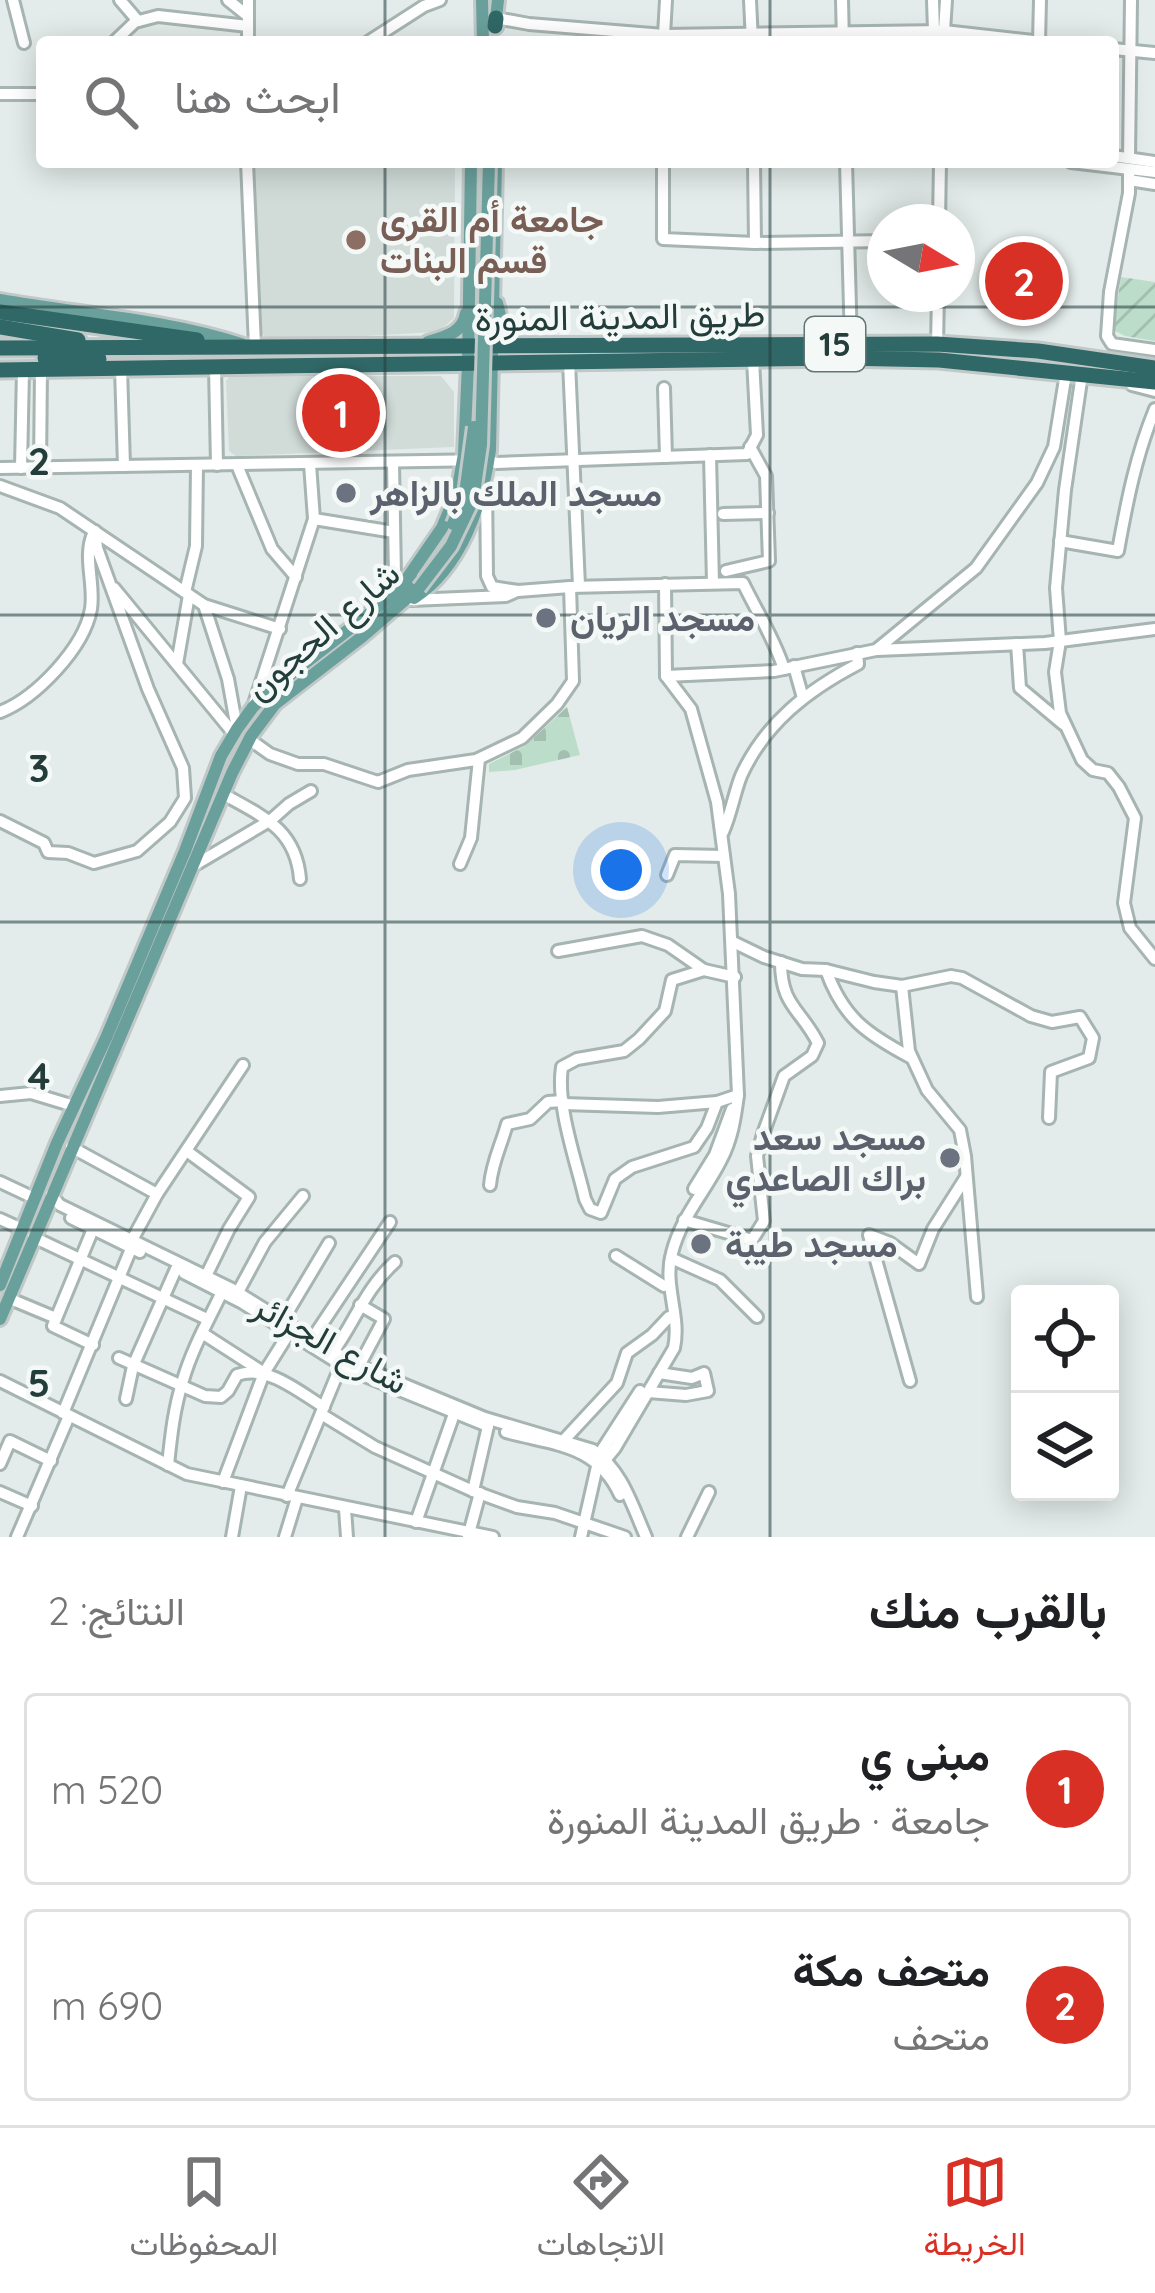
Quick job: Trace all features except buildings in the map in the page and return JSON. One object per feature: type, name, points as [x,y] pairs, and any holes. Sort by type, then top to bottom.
[{"type":"highway","points":[[0,312],[216,342],[229,348]]},
{"type":"highway","points":[[0,327],[173,351],[216,354],[229,348]]},
{"type":"highway","name":"طريق المدينة المنورة","points":[[0,370],[424,363],[491,346],[850,344],[1038,351],[1147,367]]},
{"type":"highway","name":"طريق المدينة المنورة","points":[[229,348],[408,347],[468,355],[490,364],[939,360],[1155,382]]},
{"type":"highway","points":[[0,348],[229,348]]},
{"type":"highway","name":"طريق المدينة المنورة","points":[[0,358],[223,361],[244,367]]},
{"type":"main road","points":[[480,36],[481,0]]},
{"type":"main road","points":[[495,32],[498,0]]},
{"type":"main road","points":[[410,590],[457,492],[463,461],[471,168]]},
{"type":"main road","points":[[410,590],[443,573],[470,527],[485,481],[493,284],[489,168]]},
{"type":"main road","name":"شارع الحجون","points":[[0,1285],[27,1233],[45,1210],[249,739],[275,704],[388,615],[451,547],[472,500],[482,445],[489,168]]},
{"type":"main road","points":[[493,284],[504,332],[513,346]]},
{"type":"main road","points":[[408,347],[453,334],[464,322],[469,294]]},
{"type":"main road","points":[[0,300],[251,346]]},
{"type":"main road","points":[[424,363],[460,380],[467,396]]},
{"type":"main road","name":"شارع الحجون","points":[[0,1319],[34,1198],[116,1016],[221,756],[253,707],[410,590]]},
{"type":"street","points":[[13,0],[24,43]]},
{"type":"street","points":[[120,0],[138,21]]},
{"type":"street","points":[[228,0],[248,21]]},
{"type":"street","points":[[248,0],[248,36]]},
{"type":"street","points":[[377,36],[427,3],[440,0]]},
{"type":"street","points":[[664,36],[666,0]]},
{"type":"street","points":[[751,0],[752,36]]},
{"type":"street","points":[[842,0],[843,36]]},
{"type":"street","points":[[933,0],[939,34]]},
{"type":"street","points":[[939,34],[946,0]]},
{"type":"street","points":[[1040,0],[1040,36]]},
{"type":"street","points":[[1131,0],[1126,213],[1110,292],[1107,336],[1112,344],[1155,350]]},
{"type":"street","points":[[121,36],[138,21],[158,16],[248,21]]},
{"type":"street","points":[[495,32],[529,24],[637,36]]},
{"type":"street","points":[[875,36],[939,34]]},
{"type":"street","points":[[1119,49],[1155,53]]},
{"type":"street","points":[[0,94],[36,94]]},
{"type":"street","points":[[1119,161],[1155,184]]},
{"type":"street","points":[[1129,169],[1155,162]]},
{"type":"street","points":[[247,168],[251,346]]},
{"type":"street","points":[[663,168],[663,239],[755,244],[867,241]]},
{"type":"street","points":[[754,168],[755,244]]},
{"type":"street","points":[[846,168],[850,344]]},
{"type":"street","points":[[939,204],[940,168]]},
{"type":"street","points":[[1119,168],[1155,172]]},
{"type":"street","points":[[937,344],[938,312]]},
{"type":"street","points":[[1128,346],[1147,367]]},
{"type":"street","points":[[0,468],[496,463],[747,454],[757,436],[753,360]]},
{"type":"street","points":[[249,739],[298,764],[324,764],[378,782],[408,770],[479,759],[522,738],[557,704],[573,681],[569,362]]},
{"type":"street","points":[[121,368],[124,466]]},
{"type":"street","points":[[215,368],[217,465]]},
{"type":"street","points":[[40,468],[41,369]]},
{"type":"street","points":[[21,468],[23,370]]},
{"type":"street","points":[[1074,374],[1056,588],[1060,641],[1055,672],[1060,713],[1082,760],[1108,773],[1135,818],[1124,903],[1130,928],[1155,959]]},
{"type":"street","points":[[876,650],[976,568],[1037,483],[1054,446],[1074,374]]},
{"type":"street","points":[[1106,377],[1155,391]]},
{"type":"street","points":[[664,388],[665,457]]},
{"type":"street","points":[[1060,541],[1118,550],[1130,486],[1155,409]]},
{"type":"street","points":[[726,571],[770,562],[766,476],[750,447]]},
{"type":"street","points":[[710,455],[713,583]]},
{"type":"street","points":[[393,462],[395,577]]},
{"type":"street","points":[[253,707],[314,519],[310,464]]},
{"type":"street","points":[[177,664],[196,546],[197,465]]},
{"type":"street","points":[[238,465],[272,549],[296,577]]},
{"type":"street","points":[[485,481],[487,576],[492,586],[518,591],[743,583],[803,698]]},
{"type":"street","points":[[0,486],[60,508],[204,605],[280,629]]},
{"type":"street","points":[[723,514],[768,513]]},
{"type":"street","points":[[314,519],[394,532]]},
{"type":"street","points":[[0,821],[44,843],[48,852],[94,863],[137,851],[170,822],[185,798],[182,768],[148,688],[95,532]]},
{"type":"street","points":[[0,712],[21,703],[83,636],[92,607],[88,546],[95,532]]},
{"type":"street","points":[[110,582],[236,731]]},
{"type":"street","points":[[600,1460],[672,1352],[676,1336],[670,1258],[684,1220],[720,1162],[738,1098],[733,942],[717,802],[691,710],[666,676],[665,584]]},
{"type":"street","points":[[410,590],[506,596],[518,591]]},
{"type":"street","points":[[204,605],[228,679],[236,731]]},
{"type":"street","points":[[666,676],[789,668],[876,650],[1060,641],[1155,629]]},
{"type":"street","points":[[1017,644],[1020,688],[1066,726]]},
{"type":"street","points":[[721,835],[740,779],[770,728],[803,698],[858,664],[856,653]]},
{"type":"street","points":[[460,864],[471,838],[479,759]]},
{"type":"street","points":[[193,866],[311,790]]},
{"type":"street","points":[[223,794],[271,820],[296,852],[300,879]]},
{"type":"street","points":[[667,875],[675,855],[724,856]]},
{"type":"street","points":[[558,951],[642,936],[668,945],[704,970],[735,977]]},
{"type":"street","points":[[733,942],[802,969],[902,986],[962,978],[1031,1016],[1052,1022],[1080,1017],[1093,1038],[1089,1058],[1051,1072],[1049,1118]]},
{"type":"street","points":[[684,1220],[752,1240],[764,1221],[761,1140],[784,1076],[812,1056],[818,1042],[808,1023],[788,1003],[781,962]]},
{"type":"street","points":[[704,970],[672,980],[665,1011],[624,1051],[578,1059],[562,1067],[563,1103],[590,1209],[602,1214],[616,1179],[632,1167],[694,1148],[717,1102]]},
{"type":"street","points":[[826,970],[857,1024],[913,1059]]},
{"type":"street","points":[[902,986],[913,1059],[927,1090],[960,1130],[977,1297]]},
{"type":"street","points":[[17,1537],[51,1461],[133,1243],[157,1194],[243,1066]]},
{"type":"street","points":[[0,1096],[31,1093],[74,1106]]},
{"type":"street","points":[[490,1186],[493,1159],[502,1148],[507,1124],[530,1119],[548,1102],[658,1107],[738,1098]]},
{"type":"street","points":[[581,1537],[600,1460],[664,1354],[670,1331],[663,1262],[672,1233],[715,1155],[738,1098]]},
{"type":"street","points":[[734,1124],[761,1140]]},
{"type":"street","points":[[71,1147],[157,1194]]},
{"type":"street","points":[[188,1152],[249,1197],[206,1276]]},
{"type":"street","points":[[910,1381],[869,1235],[890,1243],[919,1264],[933,1229],[967,1175]]},
{"type":"street","points":[[0,1182],[34,1198]]},
{"type":"street","name":"شارع الجزائر","points":[[51,1195],[58,1204],[133,1243],[238,1292],[341,1365],[454,1414],[600,1460]]},
{"type":"street","points":[[238,1292],[265,1241],[303,1196]]},
{"type":"street","name":"شارع الجزائر","points":[[45,1210],[133,1243],[358,1366],[485,1418],[585,1446],[600,1460]]},
{"type":"street","points":[[0,1220],[207,1318]]},
{"type":"street","points":[[312,1339],[390,1222]]},
{"type":"street","points":[[93,1345],[53,1326],[94,1229]]},
{"type":"street","points":[[223,1482],[264,1372],[329,1243]]},
{"type":"street","points":[[616,1256],[664,1286]]},
{"type":"street","points":[[670,1258],[720,1280],[757,1317]]},
{"type":"street","points":[[333,1352],[376,1279],[395,1262]]},
{"type":"street","points":[[126,1399],[133,1366],[176,1269]]},
{"type":"street","points":[[168,1465],[181,1388],[222,1292]]},
{"type":"street","points":[[8,1298],[56,1318]]},
{"type":"street","points":[[358,1366],[384,1319],[360,1305]]},
{"type":"street","points":[[564,1440],[617,1383],[627,1353],[669,1317]]},
{"type":"street","points":[[202,1333],[375,1447],[517,1507],[555,1513],[625,1537]]},
{"type":"street","points":[[118,1358],[205,1396],[221,1397],[237,1375],[264,1372]]},
{"type":"street","points":[[285,1537],[292,1497],[341,1365]]},
{"type":"street","points":[[648,1392],[686,1395],[708,1391],[704,1373],[692,1378],[659,1373]]},
{"type":"street","points":[[0,1382],[187,1474],[493,1537]]},
{"type":"street","points":[[416,1522],[454,1414]]},
{"type":"street","points":[[468,1535],[488,1426]]},
{"type":"street","points":[[0,1464],[10,1442],[51,1461]]},
{"type":"street","points":[[600,1460],[642,1537]]},
{"type":"street","points":[[232,1537],[241,1486]]},
{"type":"street","points":[[0,1492],[32,1506]]},
{"type":"street","points":[[687,1537],[709,1492]]},
{"type":"street","points":[[345,1509],[347,1537]]},
{"type":"shaded area","name":"جامعة أم القرى قسم البنات","points":[[254,168],[455,168],[454,318],[438,332],[270,341],[261,333]]},
{"type":"shaded area","points":[[230,376],[441,376],[454,392],[454,447],[236,456],[229,451],[226,381]]},
{"type":"green space","points":[[1121,277],[1155,282],[1155,341],[1113,330]]},
{"type":"green space","points":[[567,707],[580,755],[489,772],[489,764],[525,746]]},
{"type":"place","name":"جامعة أم القرى قسم البنات","points":[[356,240]]},
{"type":"place","name":"متحف مكة","points":[[1024,281]]},
{"type":"place","name":"مبنى ي","points":[[341,413]]},
{"type":"place","name":"مسجد الملك بالزاهر","points":[[346,493]]},
{"type":"place","name":"مسجد الريان","points":[[546,618]]},
{"type":"place","name":"مسجد سعد براك الصاعدي","points":[[950,1158]]},
{"type":"place","name":"مسجد طيبة","points":[[701,1244]]}]
